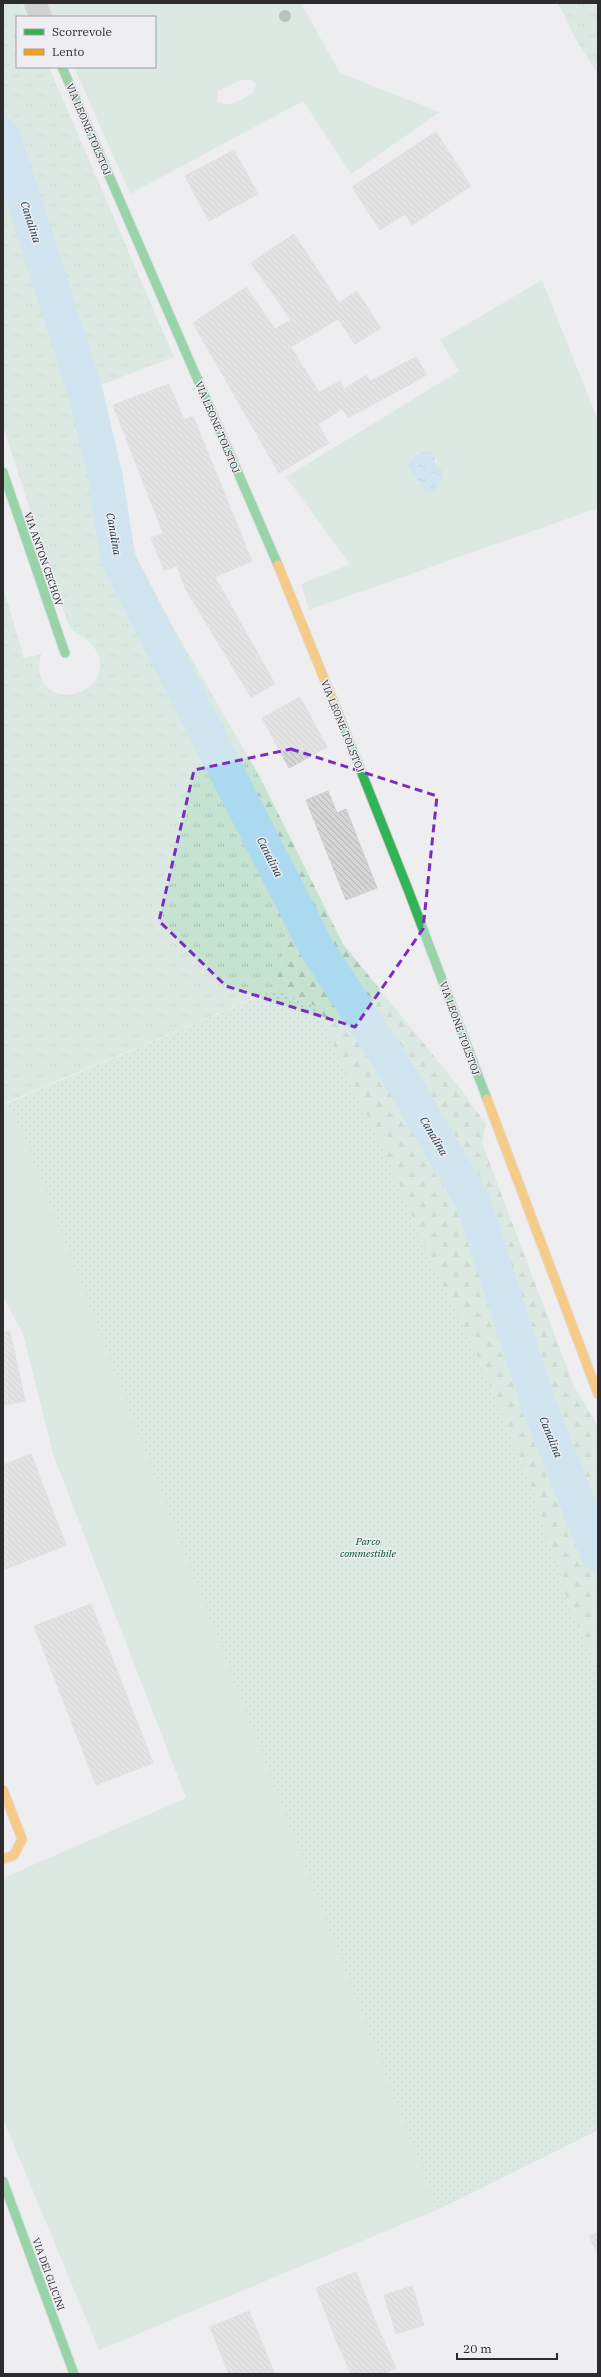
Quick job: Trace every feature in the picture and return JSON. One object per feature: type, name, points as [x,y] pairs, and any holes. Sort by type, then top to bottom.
[{"type":"street","points":[[35,3],[41,16]]},
{"type":"street","name":"VIA LEONE TOLSTOJ","points":[[62,68],[286,584],[409,892],[596,1385]]},
{"type":"street","name":"VIA ANTON CECHOV","points":[[3,472],[65,653]]},
{"type":"street","points":[[3,1790],[22,1839],[14,1855],[3,1859]]},
{"type":"street","name":"VIA DEI GLICINI","points":[[3,2181],[74,2374]]},
{"type":"highlighted area","points":[[291,749],[437,796],[423,929],[355,1027],[226,986],[159,921],[194,770]]},
{"type":"green space","points":[[3,3],[21,3],[27,16],[16,16],[16,68],[49,68],[174,357],[85,391],[132,556],[261,779],[250,832],[287,940],[274,990],[3,1104],[3,594],[5,593],[24,658],[41,654],[40,671],[44,683],[52,691],[63,694],[75,694],[86,689],[95,680],[100,668],[100,660],[92,645],[85,638],[76,634],[68,624],[3,427]]},
{"type":"green space","points":[[45,3],[301,3],[340,73],[440,112],[351,174],[303,101],[130,194],[74,68],[156,68],[156,16],[51,16]],"holes":[[[241,80],[252,80],[256,85],[253,93],[240,100],[230,104],[217,101],[218,91]]]},
{"type":"green space","points":[[558,3],[598,3],[598,74],[575,38]]},
{"type":"green space","points":[[542,280],[598,420],[598,508],[309,610],[301,584],[350,564],[286,477],[459,371],[440,340]],"holes":[[[436,458],[437,466],[419,483],[418,478]]]},
{"type":"green space","points":[[261,779],[343,944],[460,1088],[486,1124],[482,1143],[574,1386],[598,1426],[598,1672],[564,1591],[534,1493],[484,1370],[428,1254],[394,1173],[315,1006],[274,990],[287,940],[250,832]]},
{"type":"green space","name":"Parco commestibile","points":[[274,990],[315,1006],[394,1173],[428,1254],[484,1370],[534,1493],[564,1591],[598,1672],[598,2130],[437,2210],[32,1159],[16,1120],[3,1105]]},
{"type":"green space","points":[[3,1105],[16,1120],[32,1159],[437,2210],[99,2350],[3,2119],[3,1878],[186,1798],[54,1457],[23,1334],[3,1297]]},
{"type":"water","points":[[431,451],[437,466],[442,470],[443,477],[432,492],[425,492],[408,466],[417,455],[423,452]]},
{"type":"building","points":[[436,132],[471,186],[412,225],[405,214],[380,230],[352,187]]},
{"type":"building","points":[[234,150],[258,194],[209,221],[185,176]]},
{"type":"building","points":[[294,234],[339,303],[357,291],[381,328],[355,344],[338,319],[291,347],[319,392],[340,381],[344,389],[366,375],[370,381],[416,357],[427,375],[348,418],[342,409],[318,424],[329,443],[279,473],[193,323],[246,287],[275,329],[291,320],[251,263]]},
{"type":"building","points":[[169,384],[184,420],[193,416],[252,561],[215,577],[275,684],[251,697],[186,590],[177,566],[164,570],[151,538],[163,533],[113,405]]},
{"type":"building","points":[[300,697],[327,747],[289,768],[262,718]]},
{"type":"building","points":[[328,791],[337,813],[346,809],[377,888],[346,900],[306,800]]},
{"type":"building","points":[[10,1331],[25,1401],[3,1405],[3,1333]]},
{"type":"building","points":[[31,1454],[66,1545],[3,1570],[3,1465]]},
{"type":"building","points":[[91,1604],[153,1763],[96,1785],[34,1626]]},
{"type":"building","points":[[598,2232],[598,2255],[589,2236]]},
{"type":"building","points":[[356,2272],[376,2323],[336,2340],[316,2288]]},
{"type":"building","points":[[412,2286],[424,2325],[396,2334],[384,2295]]},
{"type":"building","points":[[249,2311],[272,2367],[255,2374],[229,2374],[210,2327]]},
{"type":"building","points":[[376,2323],[396,2368],[382,2374],[351,2374],[336,2340]]},
{"type":"building","points":[[272,2367],[275,2374],[255,2374]]},
{"type":"waterway","name":"Canalina","points":[[3,136],[85,391],[105,475],[118,559],[317,949],[386,1054],[473,1201],[538,1403],[598,1554]]},
{"type":"traffic: fast","points":[[62,68],[278,565]]},
{"type":"traffic: fast","points":[[3,472],[65,653]]},
{"type":"traffic: fast","points":[[336,708],[409,892],[487,1099]]},
{"type":"traffic: fast","points":[[3,2181],[74,2374]]},
{"type":"traffic: slow","points":[[278,565],[336,708]]},
{"type":"traffic: slow","points":[[487,1099],[598,1394]]},
{"type":"traffic: slow","points":[[3,1790],[22,1839],[14,1855],[3,1859]]}]
